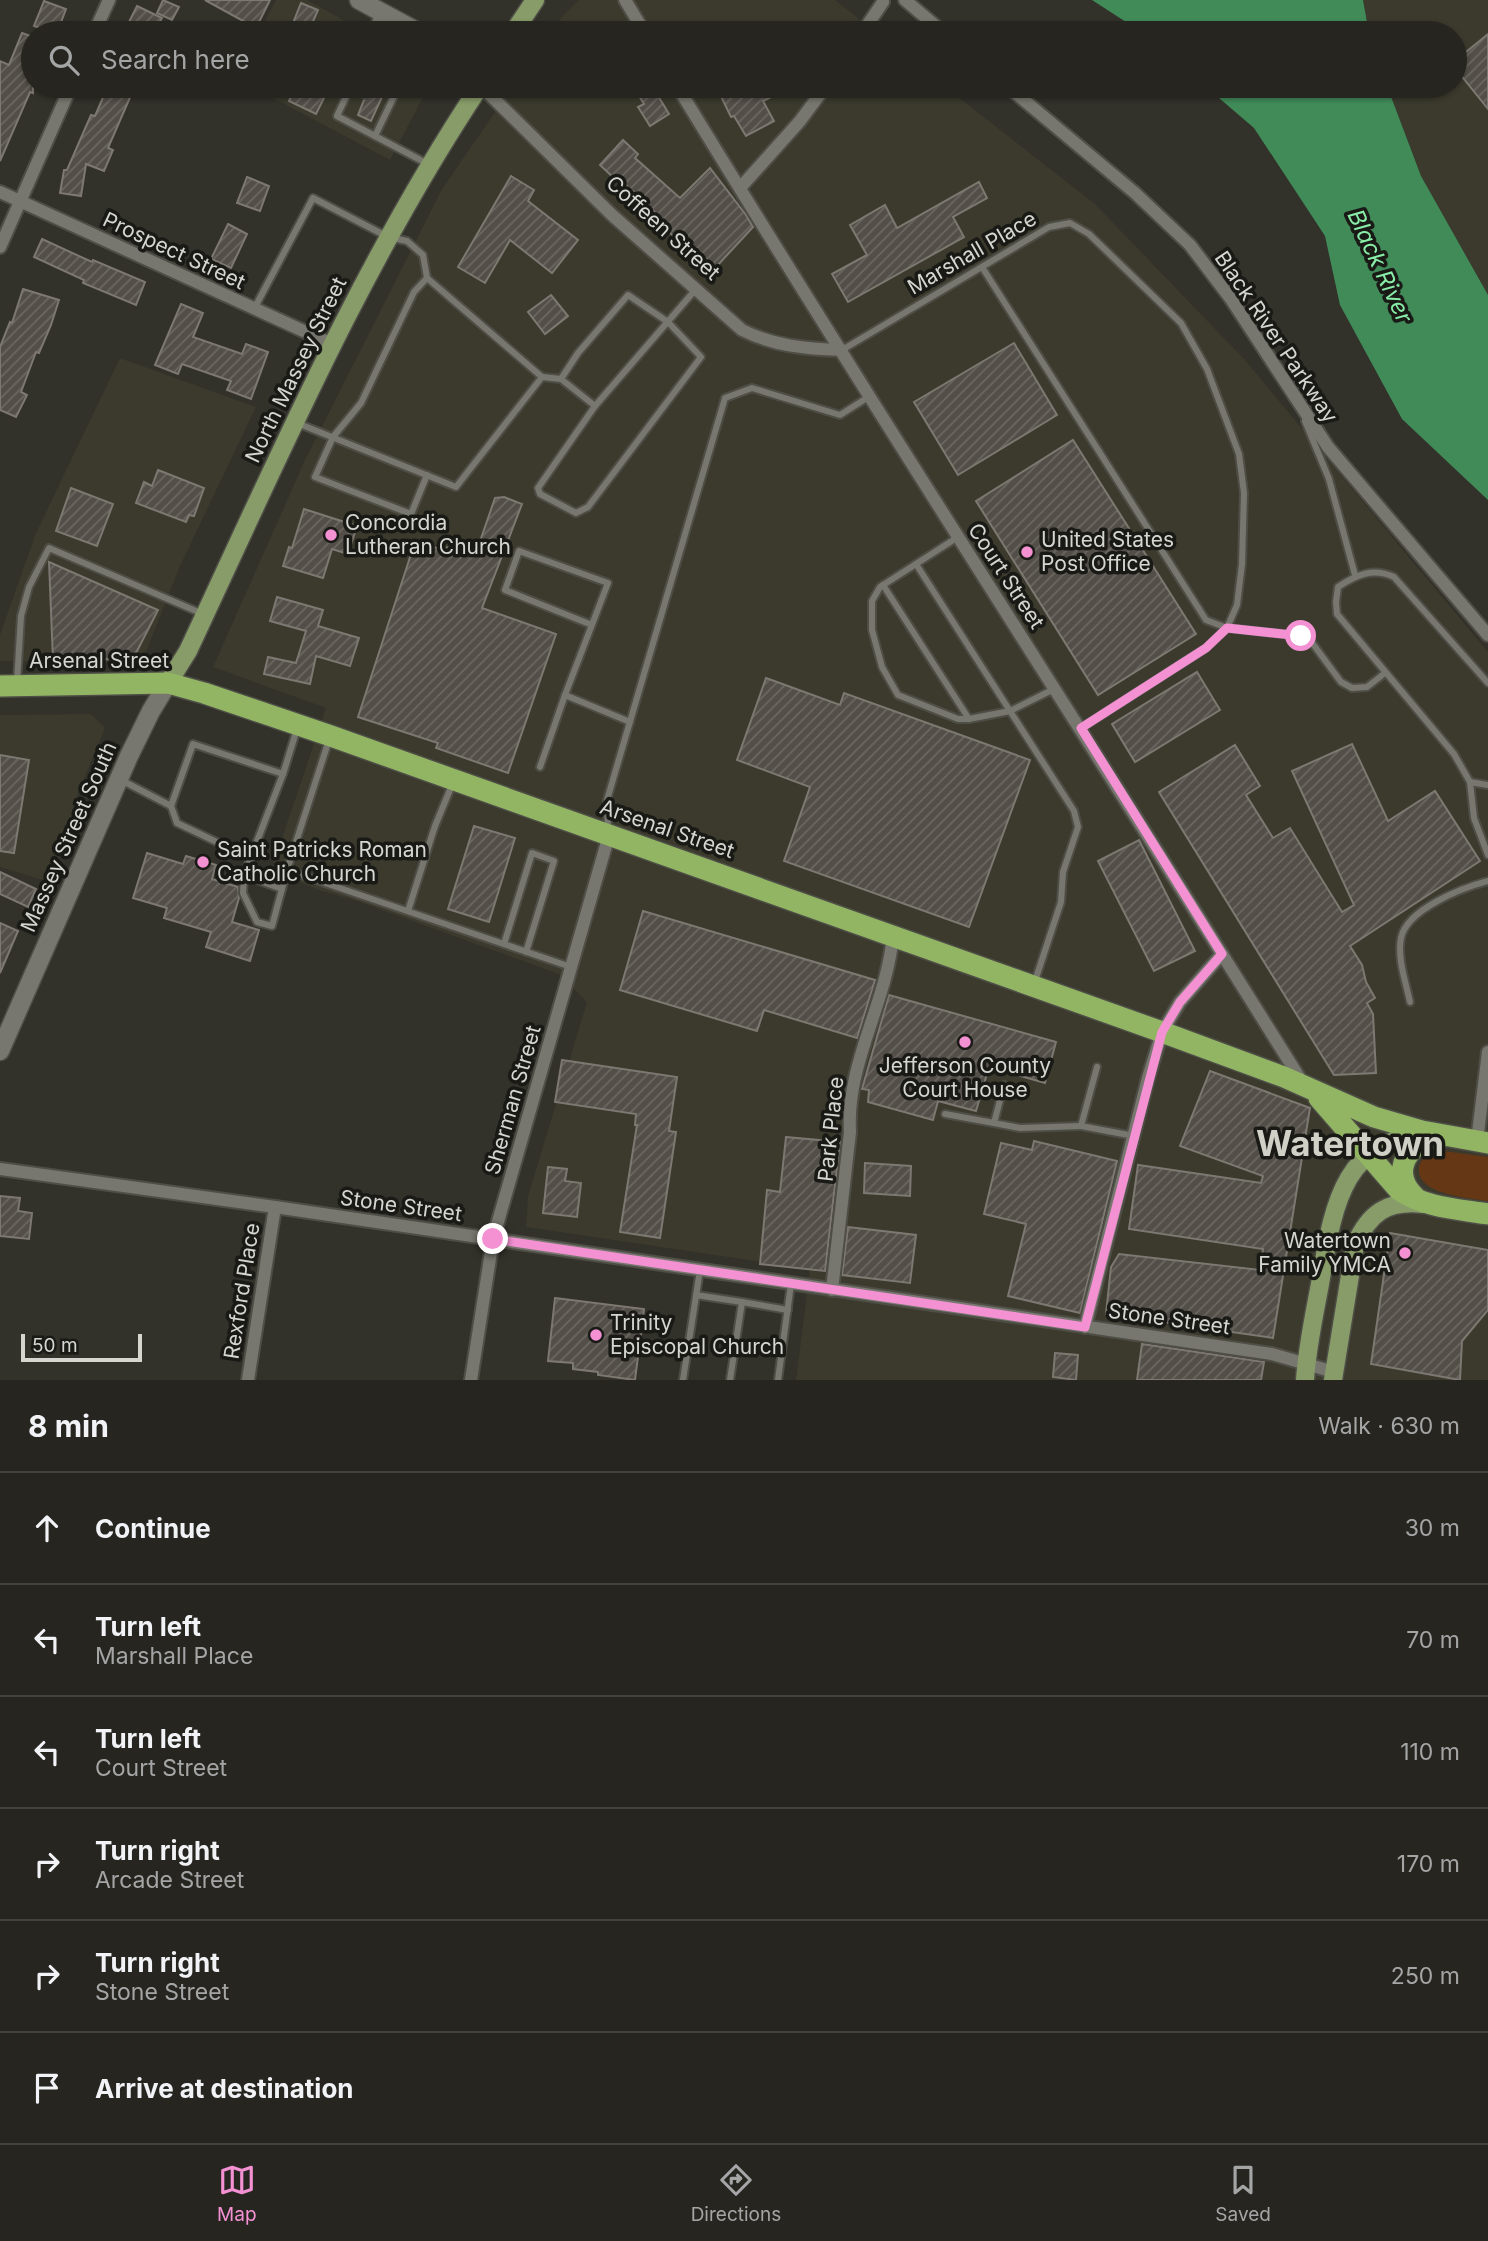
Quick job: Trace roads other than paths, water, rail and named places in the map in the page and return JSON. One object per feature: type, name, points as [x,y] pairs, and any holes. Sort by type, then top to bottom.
[{"type":"highway","name":"Arsenal Street","points":[[9,685],[168,683],[204,693],[1162,1032],[1304,1086],[1374,1117],[1482,1142]]},
{"type":"highway","points":[[1304,1086],[1324,1102],[1389,1180],[1412,1199],[1488,1214]]},
{"type":"highway","points":[[1427,1204],[1409,1191],[1404,1181],[1404,1160],[1426,1139],[1447,1136]]},
{"type":"main road","points":[[359,0],[398,21]]},
{"type":"main road","points":[[521,21],[535,0]]},
{"type":"main road","name":"North Massey Street","points":[[168,683],[205,615],[332,344],[388,237],[472,98]]},
{"type":"main road","name":"Massey Street South","points":[[0,1051],[119,779],[151,711],[168,683]]},
{"type":"main road","points":[[1305,1372],[1334,1211],[1346,1181],[1370,1154],[1401,1139],[1423,1135],[1447,1136]]},
{"type":"main road","points":[[1333,1376],[1355,1245],[1362,1231],[1386,1201],[1389,1180]]},
{"type":"main road","points":[[1381,1210],[1395,1204],[1427,1204]]},
{"type":"street","points":[[99,21],[109,0]]},
{"type":"street","points":[[625,0],[638,21]]},
{"type":"street","points":[[905,0],[930,21]]},
{"type":"street","points":[[870,21],[883,2]]},
{"type":"street","points":[[0,247],[66,98]]},
{"type":"street","name":"Coffeen Street","points":[[492,98],[612,215],[742,330],[764,341],[802,348],[842,351]]},
{"type":"street","name":"Court Street","points":[[684,98],[1304,1086]]},
{"type":"street","points":[[740,188],[817,98]]},
{"type":"street","name":"Black River Parkway","points":[[1021,98],[1136,193],[1190,245],[1231,299],[1328,447],[1488,635]]},
{"type":"street","name":"Prospect Street","points":[[0,192],[332,344]]},
{"type":"street","name":"Sherman Street","points":[[471,1380],[493,1239],[609,835]]},
{"type":"street","name":"Park Place","points":[[832,1290],[850,1132],[849,1110],[858,1064],[891,959],[893,935]]},
{"type":"street","points":[[1085,1327],[1162,1032],[1180,1002],[1222,954]]},
{"type":"street","points":[[1482,1142],[1488,1052]]},
{"type":"street","name":"Stone Street","points":[[0,1169],[1272,1354],[1305,1372],[1333,1376]]},
{"type":"street","name":"Rexford Place","points":[[248,1380],[275,1207]]},
{"type":"lane","points":[[376,21],[380,11]]},
{"type":"lane","points":[[345,98],[337,116],[430,165]]},
{"type":"lane","points":[[375,136],[392,98]]},
{"type":"lane","points":[[379,104],[387,110]]},
{"type":"lane","points":[[254,309],[313,198],[388,237],[407,241],[423,255],[427,278],[542,377],[561,379],[595,406]]},
{"type":"lane","name":"Marshall Place","points":[[842,351],[1049,227],[1070,223],[1089,234],[1181,323],[1207,369],[1239,454],[1244,493],[1242,564],[1237,605],[1227,628],[1206,648],[1081,728]]},
{"type":"lane","points":[[982,267],[1206,620],[1227,628],[1301,636],[1313,644],[1341,682],[1352,688],[1367,687],[1385,673]]},
{"type":"lane","points":[[427,278],[414,292],[361,403],[333,437],[315,477],[411,514],[427,475]]},
{"type":"lane","points":[[561,379],[578,353],[628,295],[668,322],[701,357],[588,507],[576,513],[541,494],[538,488],[595,406],[668,322],[696,289]]},
{"type":"lane","points":[[295,422],[456,487],[542,377]]},
{"type":"lane","points":[[609,835],[607,800],[725,398],[752,388],[840,415],[870,396]]},
{"type":"lane","points":[[1299,406],[1329,479],[1356,575]]},
{"type":"lane","points":[[958,537],[880,587],[872,601],[872,630],[882,667],[898,695],[958,719],[970,719],[1010,711],[1056,688]]},
{"type":"lane","points":[[9,685],[29,587],[49,548],[205,615]]},
{"type":"lane","points":[[540,767],[608,583],[519,551],[505,590],[592,625]]},
{"type":"lane","points":[[916,564],[1078,821],[1063,872],[1061,902],[1034,986]]},
{"type":"lane","points":[[1488,682],[1394,578],[1376,572],[1356,575],[1338,587],[1338,614],[1454,754],[1470,782],[1474,818],[1488,855]]},
{"type":"lane","points":[[883,585],[970,719]]},
{"type":"lane","points":[[565,695],[630,722]]},
{"type":"lane","points":[[298,726],[283,774],[244,875],[243,893],[257,922],[272,926],[287,870],[331,736]]},
{"type":"lane","points":[[250,858],[177,823],[171,806],[193,744],[283,774]]},
{"type":"lane","points":[[119,779],[171,806]]},
{"type":"lane","points":[[408,911],[435,826],[454,780]]},
{"type":"lane","points":[[1470,782],[1488,785]]},
{"type":"lane","points":[[504,944],[532,853],[554,861],[526,952]]},
{"type":"lane","points":[[287,870],[571,967]]},
{"type":"lane","points":[[244,875],[282,889]]},
{"type":"lane","points":[[1410,1002],[1401,945],[1406,924],[1453,892],[1488,881]]},
{"type":"lane","points":[[1081,1126],[1097,1067]]},
{"type":"lane","points":[[994,1122],[1004,1085]]},
{"type":"lane","points":[[945,1114],[1020,1128],[1081,1126],[1133,1136]]},
{"type":"lane","points":[[682,1380],[700,1270]]},
{"type":"lane","points":[[778,1380],[791,1284]]},
{"type":"lane","points":[[696,1295],[788,1310]]},
{"type":"lane","points":[[730,1380],[742,1302]]},
{"type":"water","points":[[1092,0],[1363,0],[1367,21],[1124,21]]},
{"type":"water","name":"Black River","points":[[1219,98],[1392,98],[1421,176],[1488,295],[1488,500],[1402,419],[1340,305],[1325,236],[1254,128]]},
{"type":"place","name":"Concordia Lutheran Church","points":[[331,535]]},
{"type":"place","name":"United States Post Office","points":[[1027,552]]},
{"type":"place","name":"Saint Patricks Roman Catholic Church","points":[[203,862]]},
{"type":"place","name":"Jefferson County Court House","points":[[965,1042]]},
{"type":"place","name":"Watertown Family YMCA","points":[[1405,1253]]},
{"type":"place","name":"Trinity Episcopal Church","points":[[596,1335]]},
{"type":"district","name":"Watertown","points":[[1350,1144]]}]
